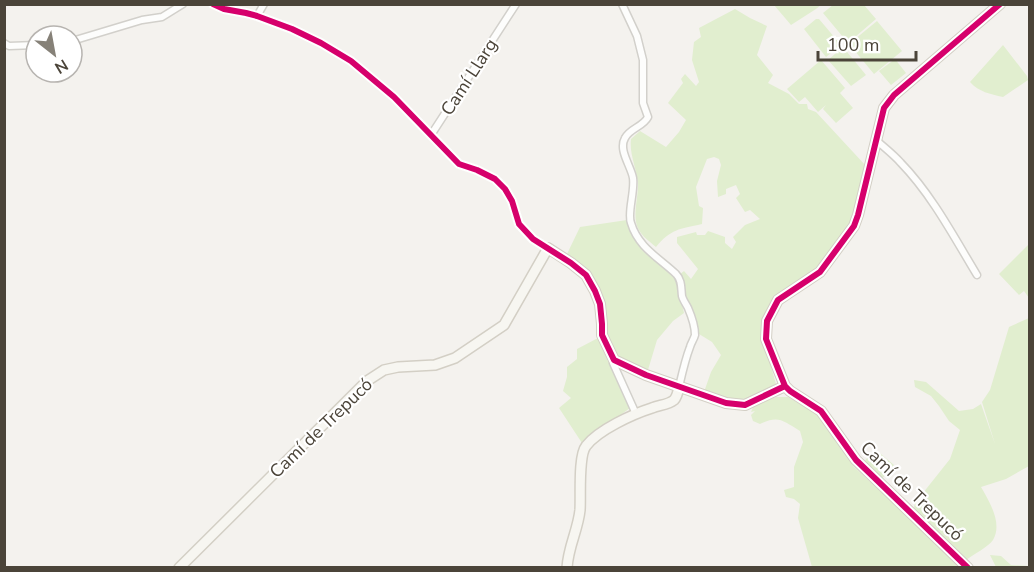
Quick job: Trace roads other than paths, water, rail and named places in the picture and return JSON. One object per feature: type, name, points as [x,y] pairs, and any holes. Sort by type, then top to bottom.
[{"type":"street","points":[[84,37],[162,16],[183,4]]},
{"type":"street","points":[[213,4],[224,9],[257,16],[291,29],[351,61],[394,97],[431,135]]},
{"type":"street","points":[[257,16],[264,4]]},
{"type":"street","name":"Camí Llarg","points":[[516,4],[431,135],[459,164],[495,179],[512,201],[519,224],[533,239],[571,262],[585,275],[600,304],[602,335],[614,360]]},
{"type":"street","points":[[567,567],[567,555],[580,512],[584,448],[616,424],[636,414],[669,403],[676,398],[690,346],[695,336],[690,314],[682,298],[681,283],[676,274],[641,244],[630,221],[633,177],[624,150],[625,137],[642,125],[648,117],[643,103],[643,60],[637,36],[622,4]]},
{"type":"street","points":[[636,414],[613,363],[614,360],[646,375],[726,403],[745,405],[785,386],[766,339],[766,321],[778,300],[820,272],[854,226],[884,108],[894,95],[1000,4]]},
{"type":"street","points":[[6,47],[24,46]]},
{"type":"street","points":[[877,141],[901,163],[922,189],[977,275]]},
{"type":"street","name":"Camí de Trepucó","points":[[178,567],[367,381],[384,370],[435,365],[455,358],[504,326],[548,248]]},
{"type":"street","name":"Camí de Trepucó","points":[[785,386],[821,411],[856,460],[968,567]]}]
